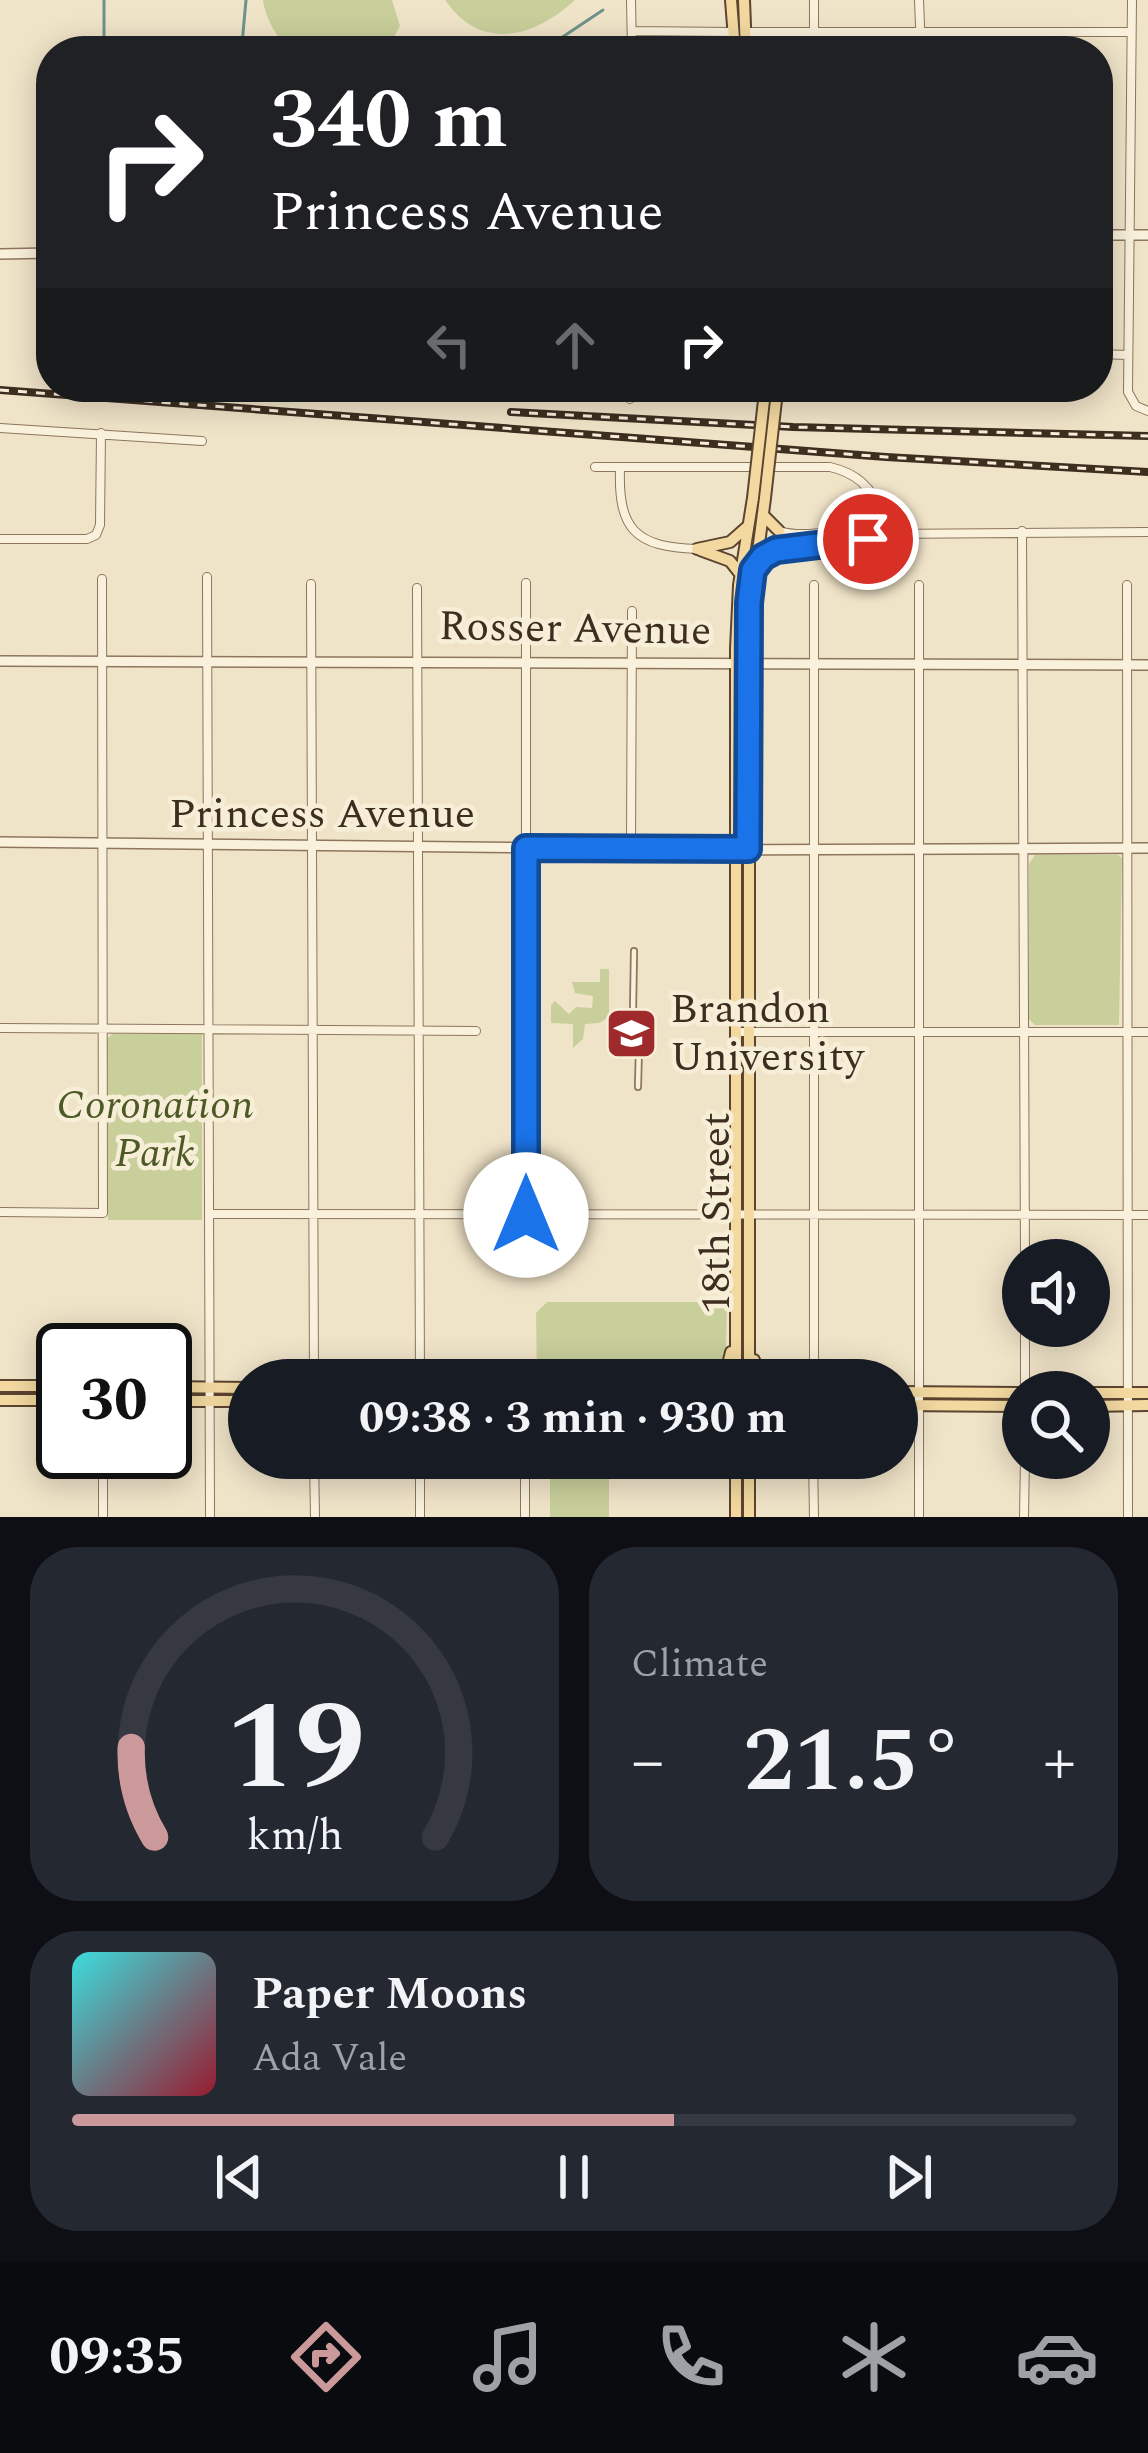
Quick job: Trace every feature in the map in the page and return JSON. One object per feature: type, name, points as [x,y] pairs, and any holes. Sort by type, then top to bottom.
[{"type":"main road","points":[[731,0],[740,36]]},
{"type":"main road","points":[[738,36],[744,0]]},
{"type":"main road","name":"18th Street","points":[[749,1359],[742,1215],[742,665],[748,524],[759,498],[769,402]]},
{"type":"main road","name":"18th Street","points":[[747,573],[763,515],[759,498]]},
{"type":"main road","points":[[763,515],[779,531]]},
{"type":"main road","points":[[697,549],[730,542],[748,524]]},
{"type":"main road","points":[[697,549],[747,573],[776,550]]},
{"type":"main road","name":"18th Street","points":[[736,1359],[736,1271],[742,1215]]},
{"type":"main road","points":[[729,1359],[736,1271]]},
{"type":"main road","points":[[749,1304],[754,1359]]},
{"type":"main road","points":[[0,1386],[36,1386]]},
{"type":"main road","points":[[192,1391],[228,1397]]},
{"type":"main road","points":[[192,1397],[228,1391]]},
{"type":"main road","points":[[920,1399],[1002,1393]]},
{"type":"main road","points":[[1110,1402],[1148,1393]]},
{"type":"main road","points":[[1110,1396],[1148,1406]]},
{"type":"main road","points":[[920,1399],[1002,1405]]},
{"type":"main road","points":[[0,1400],[36,1400]]},
{"type":"main road","points":[[739,1479],[749,1517]]},
{"type":"main road","points":[[736,1517],[745,1479]]},
{"type":"street","points":[[631,0],[632,36]]},
{"type":"street","points":[[814,0],[814,36]]},
{"type":"street","points":[[920,0],[920,34]]},
{"type":"street","points":[[1132,0],[1128,392],[1131,401],[1146,411]]},
{"type":"street","points":[[632,31],[1130,32]]},
{"type":"street","points":[[1113,234],[1148,235]]},
{"type":"street","points":[[0,254],[36,254]]},
{"type":"street","points":[[1113,354],[1128,355]]},
{"type":"street","points":[[0,428],[202,441]]},
{"type":"street","points":[[0,538],[96,536],[101,433]]},
{"type":"street","points":[[595,467],[811,465],[840,470],[860,479],[873,494],[883,534]]},
{"type":"street","points":[[620,469],[620,506],[635,532],[662,547],[697,549]]},
{"type":"street","points":[[779,531],[804,536],[868,530],[883,534]]},
{"type":"street","points":[[1022,531],[1025,1239]]},
{"type":"street","points":[[776,550],[883,534],[1148,532]]},
{"type":"street","points":[[207,577],[210,1517]]},
{"type":"street","points":[[0,1212],[103,1213],[102,579]]},
{"type":"street","points":[[526,583],[526,1215]]},
{"type":"street","points":[[311,584],[314,1359]]},
{"type":"street","points":[[814,585],[814,1359]]},
{"type":"street","points":[[919,585],[919,1517]]},
{"type":"street","points":[[1127,585],[1128,1517]]},
{"type":"street","points":[[416,588],[420,1359]]},
{"type":"street","points":[[631,849],[632,611]]},
{"type":"street","name":"Rosser Avenue","points":[[0,661],[1148,665]]},
{"type":"street","name":"Princess Avenue","points":[[0,842],[742,850],[1148,848]]},
{"type":"street","points":[[634,951],[634,1023],[643,1037],[638,1087]]},
{"type":"street","points":[[0,1028],[476,1031]]},
{"type":"street","points":[[742,1032],[1148,1032]]},
{"type":"street","points":[[208,1214],[1148,1215]]},
{"type":"street","points":[[103,1479],[104,1517]]},
{"type":"street","points":[[314,1479],[315,1517]]},
{"type":"street","points":[[420,1479],[420,1517]]},
{"type":"street","points":[[525,1479],[526,1517]]},
{"type":"street","points":[[813,1479],[814,1517]]},
{"type":"street","points":[[1024,1479],[1024,1517]]},
{"type":"green space","points":[[263,0],[392,0],[400,26],[394,36],[278,36]]},
{"type":"green space","points":[[445,0],[575,0],[542,23],[508,34],[475,27]]},
{"type":"green space","points":[[1035,855],[1122,858],[1119,1025],[1035,1025],[1029,1019],[1029,864]]},
{"type":"green space","points":[[600,969],[609,969],[609,1017],[585,1024],[583,1039],[573,1048],[573,1024],[551,1023],[551,1005],[555,1001],[569,1014],[576,1007],[592,1008],[593,996],[575,993],[572,982],[600,982]]},
{"type":"green space","name":"Coronation Park","points":[[112,1034],[202,1034],[202,1220],[108,1220],[107,1039]]},
{"type":"green space","points":[[547,1302],[727,1302],[724,1359],[537,1359],[536,1313]]},
{"type":"green space","points":[[550,1479],[609,1479],[609,1517],[550,1517]]},
{"type":"waterway","points":[[104,0],[104,36]]},
{"type":"waterway","points":[[243,36],[246,0]]},
{"type":"waterway","points":[[564,36],[603,10]]},
{"type":"railway","points":[[0,390],[36,393]]},
{"type":"railway","points":[[159,402],[1148,472]]},
{"type":"railway","points":[[511,412],[793,427],[1148,436]]},
{"type":"place","name":"Brandon University","points":[[631,1033]]},
{"type":"route","points":[[526,1215],[526,848],[748,849],[748,620],[753,570],[776,550],[868,539]]}]
